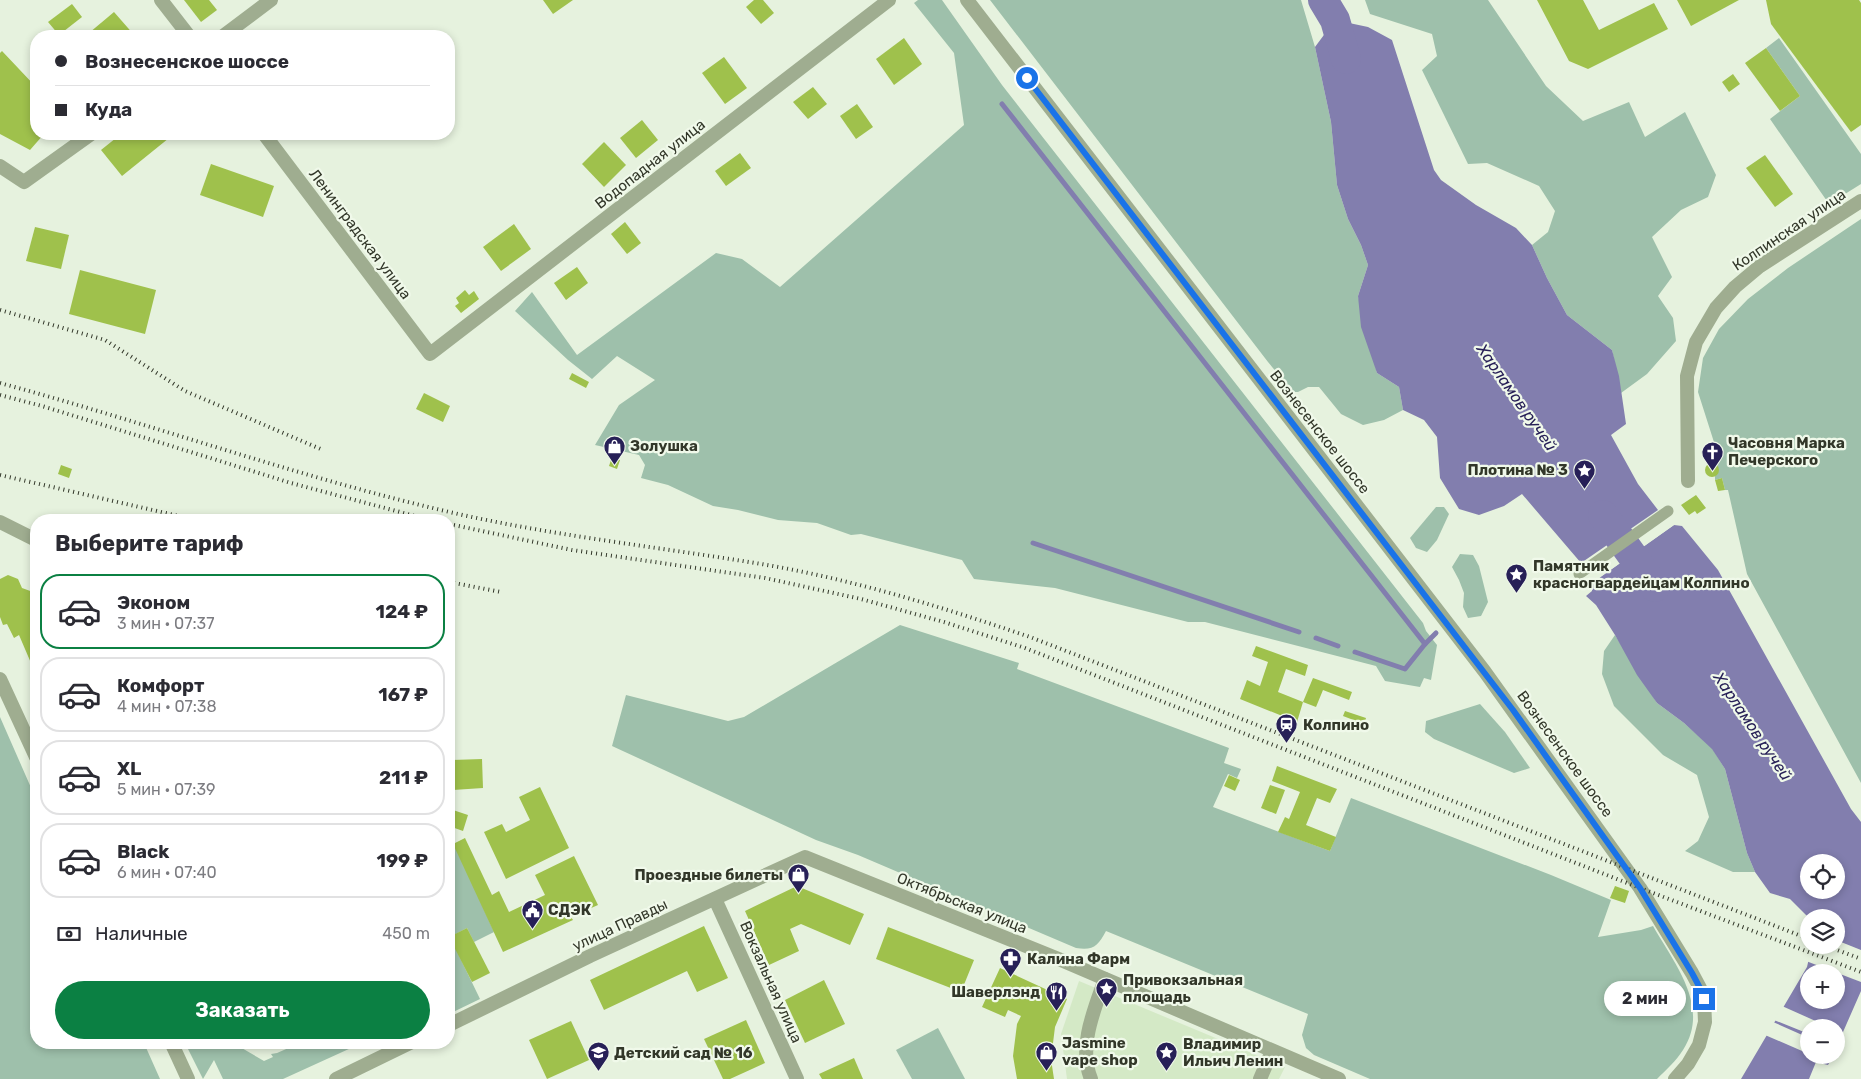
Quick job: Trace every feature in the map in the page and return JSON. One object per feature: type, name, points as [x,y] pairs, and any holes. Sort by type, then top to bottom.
[{"type":"street","points":[[161,0],[184,30]]},
{"type":"street","points":[[231,30],[270,0]]},
{"type":"street","name":"Водопадная улица","points":[[430,354],[890,0]]},
{"type":"street","name":"Вознесенское шоссе","points":[[967,0],[1491,680],[1640,888],[1692,973],[1704,999],[1705,1022],[1699,1045],[1688,1064],[1675,1079]]},
{"type":"street","points":[[0,166],[24,182],[83,140]]},
{"type":"street","name":"Ленинградская улица","points":[[269,140],[430,354]]},
{"type":"street","name":"Колпинская улица","points":[[1688,481],[1687,376],[1696,342],[1716,308],[1735,287],[1760,266],[1861,201]]},
{"type":"street","points":[[1579,574],[1668,511]]},
{"type":"street","points":[[0,522],[30,537]]},
{"type":"street","points":[[0,680],[30,743]]},
{"type":"street","name":"улица Правды","points":[[455,1022],[590,956],[805,857]]},
{"type":"street","name":"Октябрьская улица","points":[[805,857],[1105,980]]},
{"type":"street","name":"Вокзальная улица","points":[[715,899],[797,1079]]},
{"type":"street","points":[[1091,1079],[1086,1049],[1090,1025],[1105,980],[1339,1079]]},
{"type":"street","points":[[174,1049],[188,1079]]},
{"type":"street","points":[[336,1079],[398,1049]]},
{"type":"street","points":[[1260,1079],[1272,1051]]},
{"type":"shaded area","points":[[918,0],[942,0],[1002,85],[1423,623],[1426,631],[1437,645],[1431,680],[1424,678],[1420,687],[1385,681],[1376,666],[1205,622],[1188,622],[1055,588],[974,579],[962,560],[861,534],[851,535],[817,523],[778,520],[713,506],[668,485],[641,478],[645,465],[639,455],[595,445],[619,405],[655,380],[617,356],[592,379],[568,360],[515,311],[532,292],[577,355],[716,253],[742,259],[780,287],[964,125],[954,53],[914,3]]},
{"type":"shaded area","points":[[990,0],[1301,0],[1315,47],[1331,122],[1337,185],[1348,219],[1361,245],[1368,265],[1358,296],[1377,373],[1399,387],[1403,410],[1384,420],[1363,425],[1341,414],[1319,387],[1308,387],[1298,392],[1293,392]]},
{"type":"shaded area","points":[[1365,0],[1488,0],[1546,86],[1583,121],[1629,102],[1645,137],[1685,112],[1716,175],[1708,197],[1681,210],[1652,237],[1672,277],[1658,296],[1673,318],[1676,341],[1647,374],[1621,393],[1612,350],[1567,315],[1532,245],[1548,232],[1555,211],[1539,186],[1487,163],[1468,164],[1422,70],[1437,56],[1432,34],[1370,14]]},
{"type":"shaded area","points":[[1779,38],[1861,154],[1861,184],[1829,204],[1770,119],[1800,96],[1766,48]]},
{"type":"shaded area","points":[[1861,219],[1861,783],[1747,574],[1728,490],[1725,490],[1722,478],[1715,480],[1718,467],[1715,464],[1720,461],[1698,392],[1703,358],[1719,329],[1748,299],[1788,268]]},
{"type":"shaded area","points":[[1436,507],[1444,507],[1449,514],[1437,540],[1427,552],[1416,548],[1410,538]]},
{"type":"shaded area","points":[[1460,554],[1473,555],[1479,566],[1488,602],[1481,616],[1468,618],[1463,607],[1464,593],[1452,567]]},
{"type":"shaded area","points":[[900,625],[1019,663],[1017,669],[1229,748],[1224,763],[1241,769],[1237,778],[1228,774],[1213,807],[1330,851],[1351,798],[1611,900],[1598,937],[1641,930],[1653,926],[1679,970],[1691,1002],[1693,1018],[1691,1034],[1683,1050],[1657,1079],[1370,1079],[1314,1055],[1306,1048],[1302,1035],[1308,1014],[1106,931],[1097,944],[1091,948],[1076,948],[858,855],[816,840],[612,746],[626,695],[728,721],[744,717]]},
{"type":"shaded area","points":[[1615,635],[1657,703],[1684,723],[1712,748],[1725,769],[1747,853],[1755,872],[1733,872],[1685,851],[1698,841],[1709,817],[1697,775],[1663,755],[1614,706],[1602,674],[1604,651]]},
{"type":"shaded area","points":[[1480,704],[1505,732],[1530,768],[1514,773],[1434,739],[1425,732],[1426,721]]},
{"type":"shaded area","points":[[0,717],[30,785],[30,1049],[147,1049],[160,1079],[0,1079]]},
{"type":"shaded area","points":[[455,844],[494,932],[474,942],[467,928],[455,934]]},
{"type":"shaded area","points":[[455,947],[480,999],[455,1011]]},
{"type":"shaded area","name":"Привокзальная площадь","points":[[1079,981],[1285,1067],[1279,1079],[1067,1079],[1061,1034]]},
{"type":"shaded area","points":[[938,1028],[965,1079],[912,1079],[896,1050]]},
{"type":"shaded area","points":[[188,1049],[243,1049],[264,1061],[273,1057],[271,1054],[286,1049],[349,1049],[283,1079],[223,1079],[214,1060],[203,1079]]},
{"type":"water","points":[[1335,20],[1368,27],[1392,40],[1434,170],[1441,180],[1476,205],[1516,228],[1532,245],[1567,315],[1612,350],[1619,376],[1626,424],[1611,435],[1638,484],[1658,510],[1581,563],[1522,494],[1504,506],[1479,515],[1459,509],[1440,478],[1437,437],[1424,420],[1403,410],[1399,387],[1377,373],[1361,327],[1358,296],[1368,265],[1361,245],[1348,219],[1337,185],[1331,122],[1315,47]]},
{"type":"water","points":[[1674,525],[1682,526],[1718,570],[1851,809],[1861,822],[1861,991],[1845,1027],[1845,1019],[1800,1019],[1800,1064],[1815,1064],[1809,1079],[1741,1079],[1800,979],[1800,1009],[1845,1009],[1845,964],[1808,964],[1810,954],[1845,954],[1845,909],[1800,909],[1790,899],[1770,893],[1755,872],[1747,853],[1725,769],[1712,749],[1684,723],[1657,703],[1637,675],[1596,605],[1586,596],[1592,591],[1592,583]]},
{"type":"pier","points":[[1673,523],[1674,525],[1592,583],[1591,581]]},
{"type":"pier","points":[[1845,944],[1861,950],[1861,982],[1845,976],[1845,964],[1814,964],[1806,961],[1807,954],[1845,954]]},
{"type":"pier","points":[[1782,1006],[1811,1019],[1800,1019],[1800,1030],[1774,1020]]},
{"type":"pier","points":[[1773,1022],[1800,1034],[1800,1050],[1765,1035]]},
{"type":"building","points":[[184,0],[209,0],[217,10],[201,22]]},
{"type":"building","points":[[543,0],[573,0],[553,14]]},
{"type":"building","points":[[754,0],[763,0],[774,13],[761,24],[746,7]]},
{"type":"building","points":[[1537,0],[1583,0],[1599,30],[1654,3],[1668,29],[1588,69],[1569,61]]},
{"type":"building","points":[[1677,0],[1739,0],[1691,26]]},
{"type":"building","points":[[1766,0],[1859,0],[1861,3],[1861,125],[1851,132],[1771,24]]},
{"type":"building","points":[[72,4],[82,17],[65,30],[55,30],[48,22]]},
{"type":"building","points":[[114,12],[130,30],[93,30]]},
{"type":"building","points":[[904,38],[922,64],[894,85],[876,59]]},
{"type":"building","points":[[1766,48],[1800,96],[1780,111],[1745,63]]},
{"type":"building","points":[[2,51],[30,81],[30,140],[39,140],[30,150],[0,134],[0,53]]},
{"type":"building","points":[[724,57],[747,88],[725,104],[702,73]]},
{"type":"building","points":[[1733,74],[1740,84],[1729,92],[1722,82]]},
{"type":"building","points":[[813,87],[827,104],[808,119],[793,102]]},
{"type":"building","points":[[857,104],[873,127],[856,139],[840,116]]},
{"type":"building","points":[[642,120],[658,140],[636,158],[620,138]]},
{"type":"building","points":[[114,140],[167,140],[122,176],[101,150]]},
{"type":"building","points":[[604,142],[626,165],[604,187],[582,164]]},
{"type":"building","points":[[740,153],[751,168],[726,186],[715,171]]},
{"type":"building","points":[[1765,155],[1793,194],[1775,207],[1746,168]]},
{"type":"building","points":[[211,164],[274,186],[263,217],[200,195]]},
{"type":"building","points":[[625,222],[641,243],[627,254],[611,234]]},
{"type":"building","points":[[514,224],[531,249],[501,271],[483,247]]},
{"type":"building","points":[[35,227],[69,235],[61,269],[26,261]]},
{"type":"building","points":[[577,267],[588,283],[566,300],[554,283]]},
{"type":"building","points":[[80,270],[156,290],[145,334],[69,314]]},
{"type":"building","points":[[465,290],[469,295],[474,291],[479,299],[461,313],[455,306],[459,303],[456,298]]},
{"type":"building","points":[[572,373],[589,382],[586,388],[569,379]]},
{"type":"building","points":[[424,393],[450,406],[443,422],[416,409]]},
{"type":"building","points":[[612,457],[620,460],[617,469],[609,466]]},
{"type":"building","name":"Часовня Марка Печерского","points":[[1712,463],[1717,465],[1719,470],[1717,475],[1712,477],[1707,475],[1705,470],[1707,465]]},
{"type":"building","points":[[61,465],[72,469],[69,478],[58,474]]},
{"type":"building","points":[[1722,478],[1725,490],[1718,491],[1715,480]]},
{"type":"building","points":[[1696,495],[1706,508],[1697,514],[1695,511],[1689,515],[1681,505]]},
{"type":"building","points":[[8,575],[18,579],[22,588],[30,591],[30,661],[19,635],[14,638],[7,624],[3,625],[0,617],[0,579]]},
{"type":"building","points":[[1256,646],[1308,665],[1305,676],[1286,669],[1278,692],[1303,702],[1297,722],[1240,699],[1247,680],[1260,686],[1268,662],[1252,656]]},
{"type":"building","points":[[1313,678],[1352,692],[1349,700],[1323,690],[1316,707],[1303,702]]},
{"type":"building","points":[[1345,711],[1366,718],[1364,724],[1343,716]]},
{"type":"building","points":[[482,759],[483,788],[455,790],[455,760]]},
{"type":"building","points":[[1277,766],[1337,789],[1330,803],[1317,798],[1306,825],[1336,837],[1330,851],[1278,832],[1285,817],[1289,819],[1300,792],[1272,781]]},
{"type":"building","points":[[1229,775],[1240,780],[1235,791],[1224,786]]},
{"type":"building","points":[[1270,785],[1285,790],[1276,814],[1261,808]]},
{"type":"building","points":[[540,787],[569,848],[506,879],[484,832],[502,824],[506,832],[530,820],[519,797]]},
{"type":"building","points":[[455,811],[468,815],[463,831],[455,828]]},
{"type":"building","points":[[465,838],[492,895],[499,891],[509,912],[545,895],[535,875],[574,856],[598,905],[571,917],[573,920],[503,952],[455,848],[455,843]]},
{"type":"building","points":[[797,886],[864,914],[850,945],[801,924],[790,929],[799,951],[769,965],[745,911]]},
{"type":"building","points":[[1615,886],[1629,891],[1625,903],[1610,898]]},
{"type":"building","points":[[704,926],[728,978],[697,992],[687,971],[604,1010],[590,980]]},
{"type":"building","points":[[888,927],[974,960],[961,992],[876,959]]},
{"type":"building","points":[[467,928],[490,973],[472,982],[455,949],[455,934]]},
{"type":"building","points":[[1000,968],[1067,999],[1055,1027],[1051,1059],[1054,1079],[1017,1079],[1013,1056],[1017,1024],[1021,1016],[1008,1010],[1005,1017],[982,1007]]},
{"type":"building","points":[[824,980],[845,1024],[805,1043],[785,1000]]},
{"type":"building","points":[[746,1020],[765,1063],[730,1079],[723,1079],[704,1039]]},
{"type":"building","points":[[571,1021],[589,1060],[547,1079],[529,1040]]},
{"type":"building","points":[[854,1058],[863,1079],[822,1079],[819,1074]]},
{"type":"waterway","name":"Харламов ручей","points":[[1323,0],[1335,20],[1346,59]]},
{"type":"waterway","points":[[1002,104],[1425,644]]},
{"type":"waterway","name":"Харламов ручей","points":[[1603,515],[1655,587]]},
{"type":"waterway","points":[[1033,543],[1299,632]]},
{"type":"waterway","points":[[1355,652],[1405,669],[1436,633]]},
{"type":"waterway","points":[[1316,638],[1338,646]]},
{"type":"railway","points":[[0,310],[105,340],[185,391],[323,450]]},
{"type":"railway","points":[[0,383],[330,481],[441,510],[523,527],[806,572],[935,606],[1030,637],[1800,936]]},
{"type":"railway","points":[[0,395],[42,406],[291,483],[407,514]]},
{"type":"railway","points":[[0,475],[170,514]]},
{"type":"railway","points":[[455,525],[572,550],[765,578],[861,599],[944,622],[1025,648],[1640,888],[1861,972]]},
{"type":"railway","points":[[455,583],[501,592]]},
{"type":"railway","points":[[1845,953],[1861,959]]},
{"type":"place","name":"Золушка","points":[[614,465]]},
{"type":"place","name":"Часовня Марка Печерского","points":[[1712,471]]},
{"type":"place","name":"Плотина № 3","points":[[1584,489]]},
{"type":"place","name":"Памятник красногвардейцам Колпино","points":[[1517,594]]},
{"type":"place","name":"Колпино","points":[[1287,744]]},
{"type":"place","name":"Проездные билеты","points":[[799,894]]},
{"type":"place","name":"СДЭК","points":[[532,929]]},
{"type":"place","name":"Калина Фарм","points":[[1011,978]]},
{"type":"place","name":"Привокзальная площадь","points":[[1107,1008]]},
{"type":"place","name":"Шаверлэнд","points":[[1056,1011]]},
{"type":"place","name":"Jasmine vape shop","points":[[1046,1071]]},
{"type":"place","name":"Детский сад № 16","points":[[598,1072]]},
{"type":"place","name":"Владимир Ильич Ленин","points":[[1167,1072]]},
{"type":"route","points":[[1027,78],[1513,710],[1640,888],[1692,973],[1704,999]]}]
